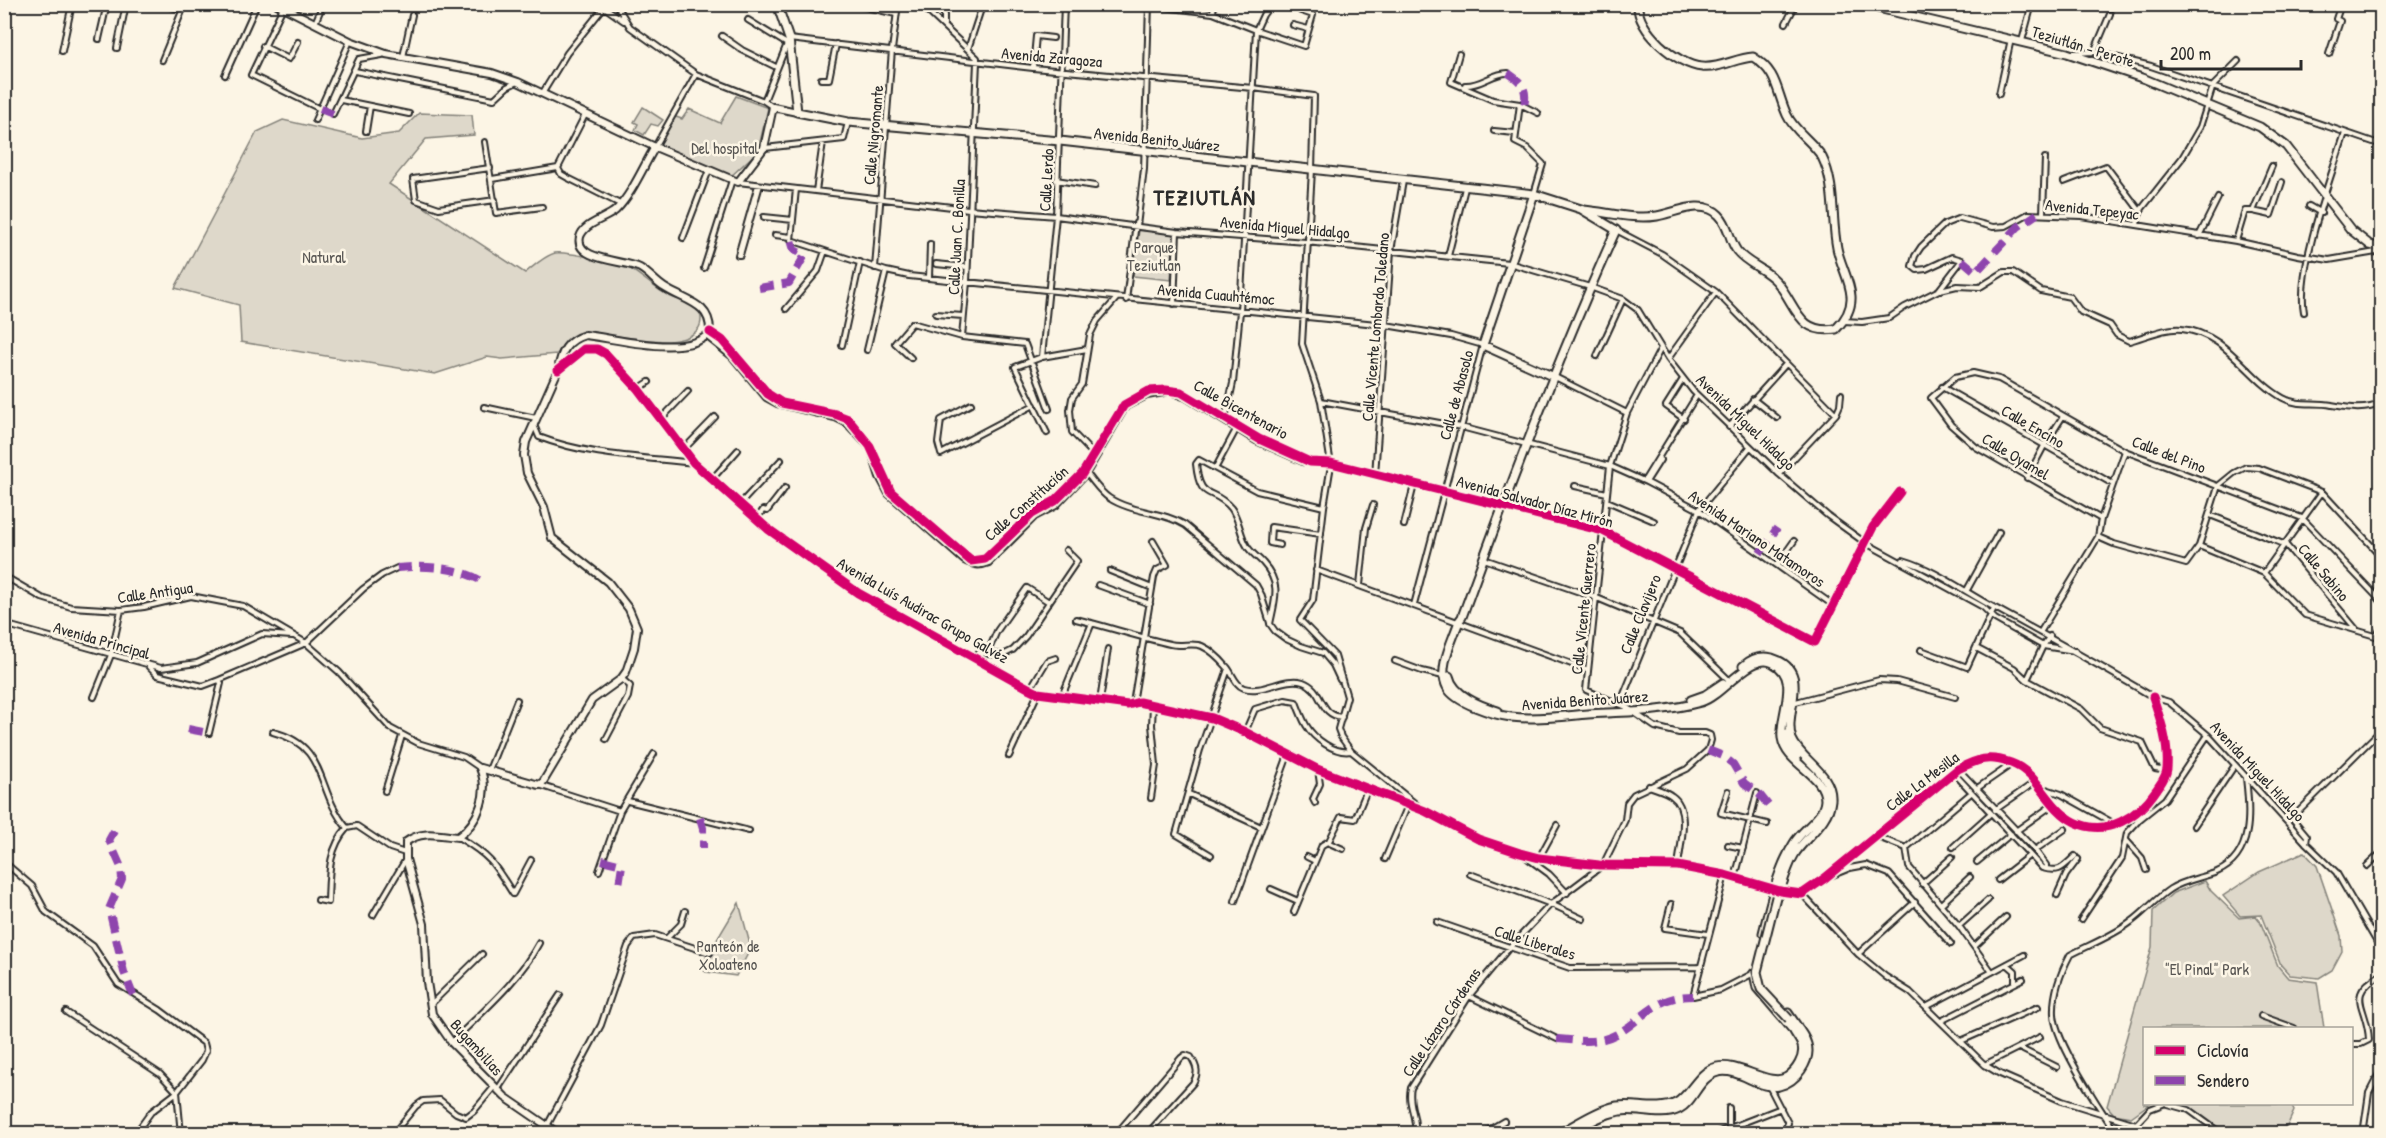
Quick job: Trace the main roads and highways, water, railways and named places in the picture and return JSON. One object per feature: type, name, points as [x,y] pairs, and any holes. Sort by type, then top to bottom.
[{"type":"main road","points":[[1581,209],[1655,216],[1691,207],[1710,209],[1718,214],[1726,226],[1738,253],[1776,281],[1801,319],[1809,326],[1817,330],[1836,329],[1844,321],[1850,309],[1851,295],[1837,248],[1829,174],[1820,155],[1788,117],[1772,74],[1764,64],[1753,57],[1701,68],[1688,64],[1653,38],[1637,12],[1638,4]]},
{"type":"main road","name":"Teziutlán - Perote","points":[[1862,4],[2067,53],[2145,79],[2260,127],[2280,140],[2357,235],[2370,245],[2382,250]]},
{"type":"main road","name":"Avenida Miguel Hidalgo","points":[[280,6],[350,41],[386,54],[492,73],[518,82],[655,147],[735,181],[762,150],[773,107],[797,112]]},
{"type":"main road","points":[[777,6],[788,43],[797,112]]},
{"type":"main road","name":"Avenida Benito Juárez","points":[[797,112],[848,122],[1060,141],[1534,194],[1581,209],[1616,230],[1590,287],[1554,377]]},
{"type":"main road","name":"Bugambilias","points":[[559,1134],[505,1097],[452,1043],[432,1014],[424,924],[406,856],[406,842],[414,836],[427,834],[458,837],[473,821],[484,799],[484,783],[480,768],[538,785],[548,775],[592,700],[621,679],[631,656],[637,636],[634,618],[608,582],[552,538],[544,507],[527,473],[525,448],[558,370],[565,346],[575,338],[585,334],[663,346],[688,345],[708,334],[711,320],[705,311],[695,304],[664,288],[639,267],[588,254],[581,248],[579,240],[586,228],[603,219],[620,204],[655,147]]},
{"type":"main road","name":"Calle de Abasolo","points":[[1483,345],[1534,194]]},
{"type":"main road","name":"Avenida Cuauhtémoc","points":[[1483,345],[1554,377]]},
{"type":"main road","points":[[1446,668],[1483,559],[1554,377]]},
{"type":"main road","name":"Avenida Benito Juárez","points":[[1446,668],[1452,686],[1460,694],[1492,709],[1526,715],[1663,707],[1703,701],[1719,693],[1729,681],[1757,662],[1773,663],[1785,673],[1789,686],[1790,703],[1786,723]]},
{"type":"main road","name":"Avenida Benito Juárez","points":[[1446,668],[1444,676],[1447,688],[1456,696],[1490,713],[1526,719],[1626,708]]},
{"type":"main road","points":[[1570,1134],[1606,1114],[1619,1111],[1663,1113],[1676,1111],[1686,1105],[1697,1087],[1716,1072],[1725,1071],[1769,1082],[1777,1081],[1786,1078],[1802,1058],[1802,1046],[1795,1028],[1761,988],[1757,972],[1778,889],[1791,854],[1803,837],[1825,814],[1829,802],[1828,788],[1794,753],[1787,738],[1786,723]]},
{"type":"main road","points":[[1786,723],[1784,747],[1822,787],[1825,803],[1821,814],[1806,827],[1788,853],[1755,973],[1757,988],[1795,1028]]},
{"type":"main road","points":[[1777,890],[1760,979],[1762,986],[1795,1028]]},
{"type":"main road","points":[[1558,1134],[1617,1106],[1673,1104],[1681,1100],[1703,1075],[1715,1068],[1728,1066],[1743,1069],[1769,1082]]},
{"type":"district","name":"TEZIUTLÁN","points":[[1205,197]]},
{"type":"park label","name":"Del hospital","points":[[725,148]]},
{"type":"park label","name":"Parque Teziutlan","points":[[1154,256]]},
{"type":"park label","name":"Natural","points":[[324,257]]},
{"type":"park label","name":"Panteón de Xoloateno","points":[[728,955]]},
{"type":"park label","name":"\"El Pinal\" Park","points":[[2207,969]]}]
